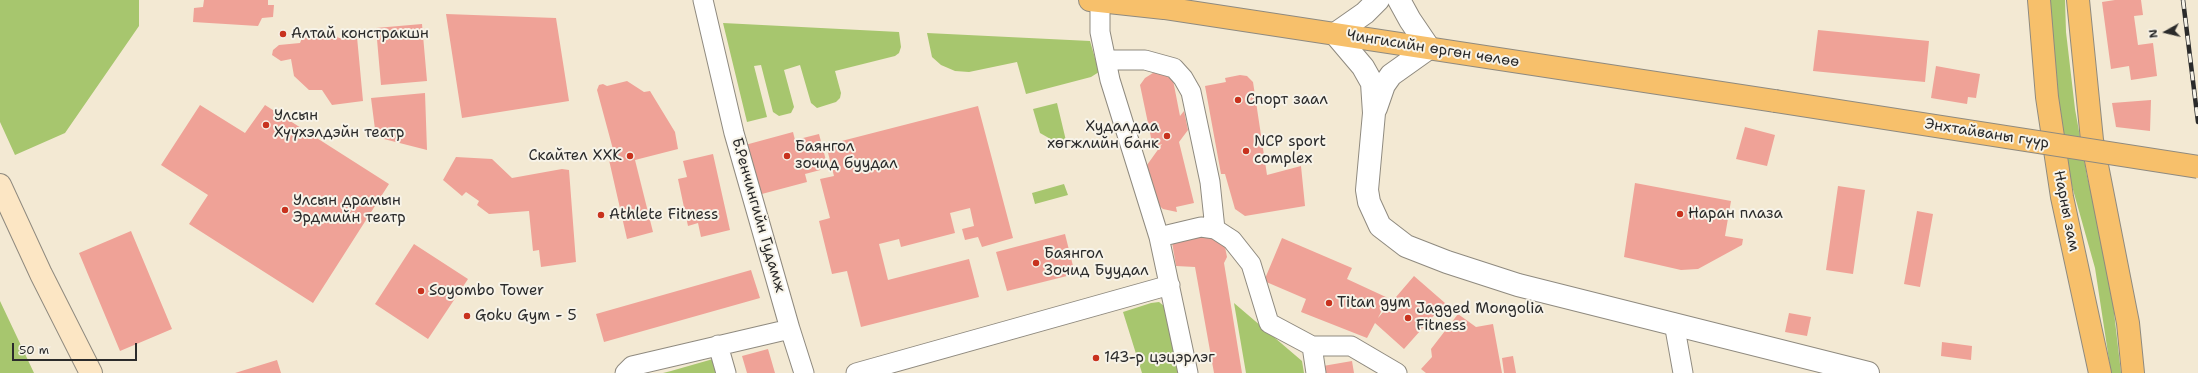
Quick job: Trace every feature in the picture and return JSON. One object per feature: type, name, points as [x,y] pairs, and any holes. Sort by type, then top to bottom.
[{"type":"main road","name":"Чингисийн өргөн чөлөө","points":[[1095,0],[1164,8],[1775,101]]},
{"type":"main road","name":"Нарны зам","points":[[2039,0],[2047,97],[2062,197],[2100,373]]},
{"type":"main road","points":[[2078,0],[2092,140],[2128,323],[2133,373]]},
{"type":"main road","name":"Энхтайваны гүүр","points":[[1775,101],[2198,167]]},
{"type":"main road","points":[[0,185],[41,274],[91,373]]},
{"type":"street","name":"Б.Ренчингийн Гудамж","points":[[703,0],[734,133],[804,373]]},
{"type":"street","points":[[1095,0],[1110,80],[1159,237],[1188,373]]},
{"type":"street","points":[[1378,0],[1365,13],[1334,34],[1363,67],[1372,83],[1374,113],[1367,190],[1370,202],[1380,226],[1406,246],[1447,262],[1518,284],[1868,373]]},
{"type":"street","points":[[1374,113],[1384,85],[1391,75],[1429,48],[1410,20],[1399,0]]},
{"type":"street","points":[[1106,60],[1145,60],[1174,68],[1183,78],[1191,92],[1193,100],[1210,182],[1216,229]]},
{"type":"street","points":[[1159,237],[1201,228],[1216,229],[1232,240],[1251,264],[1269,323],[1312,346],[1351,346],[1397,373]]},
{"type":"street","points":[[856,373],[1170,285]]},
{"type":"street","points":[[1674,323],[1683,373]]},
{"type":"street","points":[[625,373],[632,366],[790,329]]},
{"type":"street","points":[[718,345],[726,373]]},
{"type":"street","points":[[1312,346],[1316,373]]},
{"type":"green space","points":[[0,0],[139,0],[139,26],[65,133],[15,155],[0,122]]},
{"type":"green space","points":[[2048,0],[2065,0],[2066,32],[2075,109],[2087,176],[2109,269],[2121,373],[2111,373],[2095,268],[2070,179],[2059,109]]},
{"type":"green space","points":[[723,23],[899,32],[901,47],[899,53],[895,56],[835,71],[841,93],[840,98],[836,102],[817,108],[811,103],[800,65],[784,70],[794,107],[791,113],[779,116],[773,112],[761,65],[754,66],[767,117],[747,122]]},
{"type":"green space","points":[[927,33],[1090,41],[1099,72],[1091,77],[1026,94],[1017,62],[969,72],[955,71],[941,65],[932,57]]},
{"type":"green space","points":[[1057,103],[1068,149],[1040,133],[1033,109]]},
{"type":"green space","points":[[1064,184],[1068,195],[1035,204],[1032,193]]},
{"type":"green space","points":[[0,301],[34,373],[0,373]]},
{"type":"green space","points":[[1159,302],[1164,306],[1178,373],[1142,373],[1123,312]]},
{"type":"green space","points":[[1234,303],[1302,361],[1304,373],[1246,373]]},
{"type":"green space","points":[[713,359],[717,373],[663,373],[671,371]]},
{"type":"building","points":[[204,0],[268,0],[268,5],[274,5],[273,17],[262,18],[258,26],[193,22],[194,8],[203,7]]},
{"type":"building","points":[[2115,0],[2141,0],[2143,15],[2134,16],[2138,45],[2153,43],[2157,76],[2131,80],[2129,66],[2111,69],[2102,2]]},
{"type":"building","points":[[446,14],[556,18],[569,101],[462,118]]},
{"type":"building","points":[[422,24],[427,81],[381,85],[376,28]]},
{"type":"building","points":[[1818,30],[1929,41],[1925,82],[1813,71]]},
{"type":"building","points":[[333,33],[339,38],[357,37],[363,101],[332,105],[322,90],[309,90],[294,76],[291,59],[281,61],[272,55],[273,50],[279,45],[300,43],[302,38]]},
{"type":"building","points":[[1936,66],[1980,74],[1976,98],[1968,97],[1967,104],[1931,98]]},
{"type":"building","name":"Худалдаа хөгжлийн банк","points":[[1161,72],[1173,80],[1180,116],[1184,111],[1188,130],[1179,142],[1194,203],[1176,207],[1177,212],[1163,209],[1156,203],[1147,165],[1162,144],[1153,147],[1140,85],[1145,78],[1153,73]]},
{"type":"building","points":[[1240,75],[1247,76],[1253,82],[1267,175],[1301,166],[1305,206],[1245,216],[1235,209],[1225,174],[1221,174],[1205,86],[1226,82],[1225,78]]},
{"type":"building","name":"Скайтел ХХК","points":[[627,81],[644,92],[650,91],[675,132],[678,149],[635,160],[653,232],[627,239],[609,160],[614,153],[597,90],[599,85],[603,84],[607,86]]},
{"type":"building","points":[[425,93],[427,150],[376,137],[371,98]]},
{"type":"building","points":[[2151,100],[2150,131],[2116,127],[2112,103]]},
{"type":"building","name":"Улсын драмын Эрдмийн театр","points":[[200,105],[245,133],[265,105],[389,184],[313,303],[189,224],[208,195],[161,165]]},
{"type":"building","points":[[978,106],[1013,238],[982,247],[978,237],[965,240],[962,229],[974,226],[970,208],[950,213],[955,233],[901,247],[899,239],[879,244],[888,280],[969,259],[979,297],[861,327],[847,271],[832,274],[819,221],[830,218],[820,179],[834,176],[826,145]]},
{"type":"building","points":[[1745,127],[1775,135],[1767,166],[1736,159]]},
{"type":"building","name":"Баянгол зочид буудал","points":[[793,132],[795,140],[819,134],[828,168],[805,174],[807,182],[758,195],[745,145]]},
{"type":"building","points":[[713,154],[730,230],[701,237],[698,223],[688,226],[678,179],[687,177],[683,161]]},
{"type":"building","points":[[456,157],[492,159],[512,178],[562,169],[569,170],[576,262],[541,267],[539,250],[533,251],[529,211],[489,214],[477,205],[479,201],[466,192],[462,196],[443,180]]},
{"type":"building","name":"Наран плаза","points":[[1635,183],[1731,201],[1725,236],[1743,239],[1742,245],[1698,269],[1681,270],[1624,257]]},
{"type":"building","points":[[1838,186],[1865,190],[1853,274],[1826,270]]},
{"type":"building","points":[[1917,211],[1933,214],[1920,287],[1904,284]]},
{"type":"building","points":[[131,231],[172,329],[120,351],[79,253]]},
{"type":"building","name":"Баянгол Зочид Буудал","points":[[1065,234],[1075,274],[1007,291],[996,252]]},
{"type":"building","points":[[1213,235],[1224,242],[1227,257],[1224,263],[1242,373],[1214,373],[1195,267],[1176,266],[1172,242]]},
{"type":"building","points":[[1282,238],[1352,268],[1347,279],[1388,298],[1378,318],[1414,276],[1445,303],[1404,349],[1375,323],[1367,338],[1301,312],[1306,299],[1264,281]]},
{"type":"building","name":"Soyombo Tower","points":[[414,244],[468,279],[428,339],[375,304]]},
{"type":"building","points":[[751,270],[760,298],[604,342],[596,314]]},
{"type":"building","points":[[1789,313],[1811,317],[1807,336],[1785,332]]},
{"type":"building","points":[[1458,314],[1476,327],[1493,324],[1502,373],[1426,373],[1421,369],[1432,357],[1431,349]]},
{"type":"building","points":[[1942,342],[1972,346],[1971,360],[1941,356]]},
{"type":"building","points":[[768,349],[775,373],[747,373],[742,356]]},
{"type":"building","points":[[1513,356],[1516,373],[1504,373],[1502,358]]},
{"type":"building","points":[[277,360],[281,373],[235,373]]},
{"type":"building","points":[[1352,361],[1354,373],[1325,373],[1323,366]]},
{"type":"railway","points":[[2183,0],[2198,122]]},
{"type":"place","name":"Алтай констракшн","points":[[283,34]]},
{"type":"place","name":"Спорт заал","points":[[1238,100]]},
{"type":"place","name":"Улсын Хүүхэлдэйн театр","points":[[266,125]]},
{"type":"place","name":"Худалдаа хөгжлийн банк","points":[[1167,136]]},
{"type":"place","name":"NCP sport complex","points":[[1246,151]]},
{"type":"place","name":"Скайтел ХХК","points":[[630,156]]},
{"type":"place","name":"Баянгол зочид буудал","points":[[787,156]]},
{"type":"place","name":"Улсын драмын Эрдмийн театр","points":[[285,210]]},
{"type":"place","name":"Наран плаза","points":[[1680,214]]},
{"type":"place","name":"Athlete Fitness","points":[[601,215]]},
{"type":"place","name":"Баянгол Зочид Буудал","points":[[1036,263]]},
{"type":"place","name":"Soyombo Tower","points":[[421,291]]},
{"type":"place","name":"Titan gym","points":[[1329,303]]},
{"type":"place","name":"Goku Gym - 5","points":[[467,316]]},
{"type":"place","name":"Jagged Mongolia Fitness","points":[[1408,318]]},
{"type":"place","name":"143-р цэцэрлэг","points":[[1096,358]]}]
